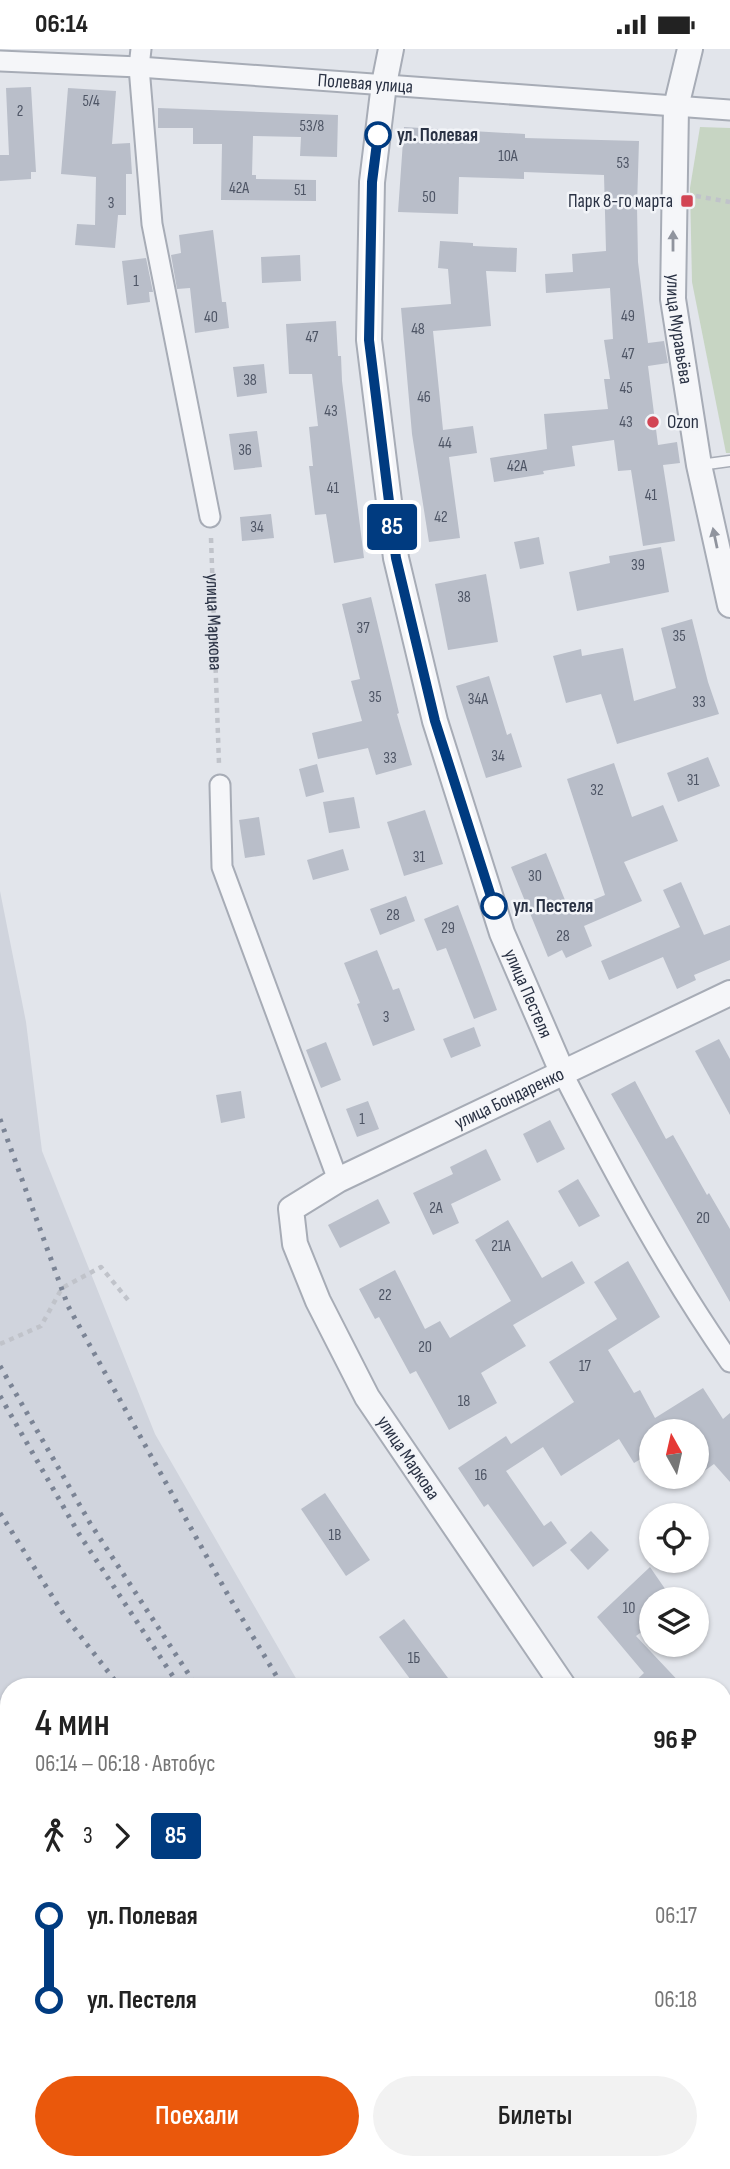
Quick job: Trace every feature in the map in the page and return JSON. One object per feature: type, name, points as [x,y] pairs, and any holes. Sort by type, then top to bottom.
[{"type":"street","name":"улица Пестеля","points":[[391,49],[372,182],[369,340],[396,558],[435,721],[502,933],[563,1074],[636,1214],[730,1362]]},
{"type":"street","name":"улица Муравьёва","points":[[690,49],[676,107],[673,299],[699,465],[730,605]]},
{"type":"street","name":"Полевая улица","points":[[0,61],[140,58],[384,84],[730,110]]},
{"type":"street","points":[[140,58],[152,224],[210,517]]},
{"type":"street","points":[[219,785],[222,867],[338,1180]]},
{"type":"street","name":"улица Бондаренко","points":[[291,1209],[338,1180],[730,993]]},
{"type":"street","name":"улица Маркова","points":[[291,1209],[295,1244],[318,1301],[367,1397],[558,1678]]},
{"type":"lane","points":[[699,465],[730,461]]},
{"type":"path","name":"улица Маркова","points":[[210,517],[219,785]]},
{"type":"path","points":[[0,1344],[41,1327],[62,1288],[101,1266],[128,1300]]},
{"type":"shaded area","points":[[0,891],[26,1022],[42,1151],[155,1434],[296,1678],[0,1678]]},
{"type":"green space","points":[[700,127],[730,128],[730,453],[726,453],[692,282],[690,188]]},
{"type":"building","points":[[31,87],[36,172],[31,172],[31,179],[0,181],[0,155],[9,155],[6,88]]},
{"type":"building","points":[[68,88],[116,91],[112,144],[130,143],[132,174],[126,174],[126,215],[118,215],[115,248],[75,245],[77,224],[95,225],[96,177],[61,174]]},
{"type":"building","points":[[158,108],[338,115],[337,157],[300,156],[301,137],[253,136],[252,175],[256,175],[256,179],[316,180],[316,201],[221,200],[222,144],[193,144],[193,128],[158,128]]},
{"type":"building","points":[[404,127],[525,134],[525,138],[639,141],[638,262],[648,343],[664,341],[668,363],[648,366],[658,445],[677,442],[680,463],[663,465],[675,541],[643,546],[631,470],[618,471],[614,440],[572,446],[575,466],[494,482],[490,458],[547,449],[544,414],[608,409],[604,379],[610,379],[604,340],[613,339],[610,288],[546,293],[545,274],[573,272],[572,254],[606,251],[604,175],[524,172],[524,179],[459,177],[458,214],[398,212]]},
{"type":"building","points":[[213,230],[222,302],[226,302],[229,328],[195,333],[190,288],[177,289],[171,255],[181,253],[179,235]]},
{"type":"building","points":[[440,241],[517,248],[516,272],[486,271],[491,326],[433,331],[443,430],[473,426],[477,453],[449,457],[460,538],[429,542],[412,434],[401,308],[451,304],[448,269],[438,268]]},
{"type":"building","points":[[300,255],[301,281],[262,283],[261,257]]},
{"type":"building","points":[[146,258],[153,292],[149,292],[150,302],[127,305],[122,261]]},
{"type":"building","points":[[336,321],[338,356],[341,356],[364,558],[334,563],[326,514],[315,515],[309,466],[313,466],[309,427],[318,426],[312,374],[289,374],[286,324]]},
{"type":"building","points":[[264,364],[267,393],[237,397],[233,367]]},
{"type":"building","points":[[257,431],[262,467],[234,470],[229,434]]},
{"type":"building","points":[[271,514],[274,538],[242,541],[240,517]]},
{"type":"building","points":[[539,537],[544,564],[520,569],[514,542]]},
{"type":"building","points":[[661,547],[669,592],[577,611],[569,572],[610,563],[609,556]]},
{"type":"building","points":[[486,574],[498,642],[448,650],[435,584]]},
{"type":"building","points":[[371,597],[399,713],[397,714],[412,765],[376,775],[368,748],[318,759],[312,733],[362,721],[351,681],[360,679],[342,604]]},
{"type":"building","points":[[692,619],[719,714],[617,744],[601,694],[566,703],[553,656],[581,649],[582,656],[623,648],[634,701],[676,688],[661,628]]},
{"type":"building","points":[[489,676],[507,735],[511,733],[522,767],[486,778],[456,686]]},
{"type":"building","points":[[708,757],[720,786],[678,802],[667,773]]},
{"type":"building","points":[[614,763],[632,817],[663,805],[678,841],[624,862],[642,901],[584,926],[592,946],[566,958],[562,950],[548,957],[511,867],[546,853],[569,910],[605,895],[567,779]]},
{"type":"building","points":[[317,764],[324,792],[306,797],[299,769]]},
{"type":"building","points":[[354,797],[360,828],[329,833],[323,802]]},
{"type":"building","points":[[425,810],[443,864],[404,876],[387,822]]},
{"type":"building","points":[[259,817],[265,855],[245,858],[239,820]]},
{"type":"building","points":[[343,849],[349,870],[313,880],[307,860]]},
{"type":"building","points":[[681,882],[704,935],[730,925],[730,960],[694,975],[696,980],[677,989],[663,957],[609,980],[601,961],[680,927],[663,890]]},
{"type":"building","points":[[406,896],[415,921],[380,935],[370,909]]},
{"type":"building","points":[[458,905],[497,1010],[474,1019],[446,948],[437,951],[424,919]]},
{"type":"building","points":[[377,950],[393,990],[399,988],[415,1030],[373,1046],[344,963]]},
{"type":"building","points":[[474,1027],[481,1046],[451,1058],[443,1039]]},
{"type":"building","points":[[719,1039],[730,1059],[730,1115],[695,1051]]},
{"type":"building","points":[[326,1042],[341,1080],[321,1088],[306,1050]]},
{"type":"building","points":[[635,1081],[666,1139],[673,1135],[730,1229],[730,1302],[611,1094]]},
{"type":"building","points":[[241,1091],[245,1118],[221,1123],[216,1095]]},
{"type":"building","points":[[368,1101],[379,1129],[357,1137],[346,1109]]},
{"type":"building","points":[[550,1120],[565,1149],[537,1163],[523,1134]]},
{"type":"building","points":[[486,1149],[501,1180],[451,1204],[459,1223],[433,1235],[413,1193],[453,1174],[450,1167]]},
{"type":"building","points":[[578,1179],[600,1216],[579,1227],[558,1191]]},
{"type":"building","points":[[378,1199],[390,1223],[340,1248],[328,1225]]},
{"type":"building","points":[[508,1220],[542,1278],[572,1261],[585,1283],[513,1325],[526,1346],[481,1373],[497,1403],[449,1430],[416,1371],[410,1374],[379,1317],[375,1319],[359,1289],[395,1270],[425,1329],[440,1321],[450,1338],[511,1301],[475,1240]]},
{"type":"building","points":[[628,1261],[660,1317],[608,1350],[634,1393],[640,1390],[655,1418],[703,1388],[723,1419],[730,1413],[730,1482],[714,1464],[709,1468],[709,1419],[639,1419],[639,1460],[634,1463],[619,1439],[561,1476],[543,1447],[506,1471],[544,1526],[551,1521],[567,1543],[533,1567],[488,1504],[484,1507],[458,1468],[506,1436],[511,1444],[574,1402],[549,1362],[617,1319],[594,1282]]},
{"type":"building","points":[[325,1493],[370,1560],[346,1576],[301,1509]]},
{"type":"building","points":[[591,1531],[609,1550],[588,1570],[570,1550]]},
{"type":"building","points":[[644,1573],[654,1573],[664,1587],[639,1587],[639,1634],[636,1636],[639,1639],[639,1657],[656,1657],[676,1678],[639,1678],[644,1673],[597,1617]]},
{"type":"building","points":[[404,1619],[448,1678],[409,1678],[379,1637]]},
{"type":"railway","points":[[0,1119],[68,1306],[228,1595],[278,1678]]},
{"type":"railway","points":[[0,1366],[90,1523],[191,1678]]},
{"type":"railway","points":[[0,1396],[79,1534],[174,1678]]},
{"type":"railway","points":[[0,1513],[64,1615],[113,1678]]},
{"type":"bus line","name":"85","points":[[378,135],[372,182],[369,340],[396,558],[435,721],[494,906]]},
{"type":"place","name":"ул. Полевая","points":[[378,135]]},
{"type":"place","name":"Парк 8-го марта","points":[[687,201]]},
{"type":"place","name":"Ozon","points":[[653,422]]},
{"type":"place","name":"ул. Пестеля","points":[[494,906]]}]
